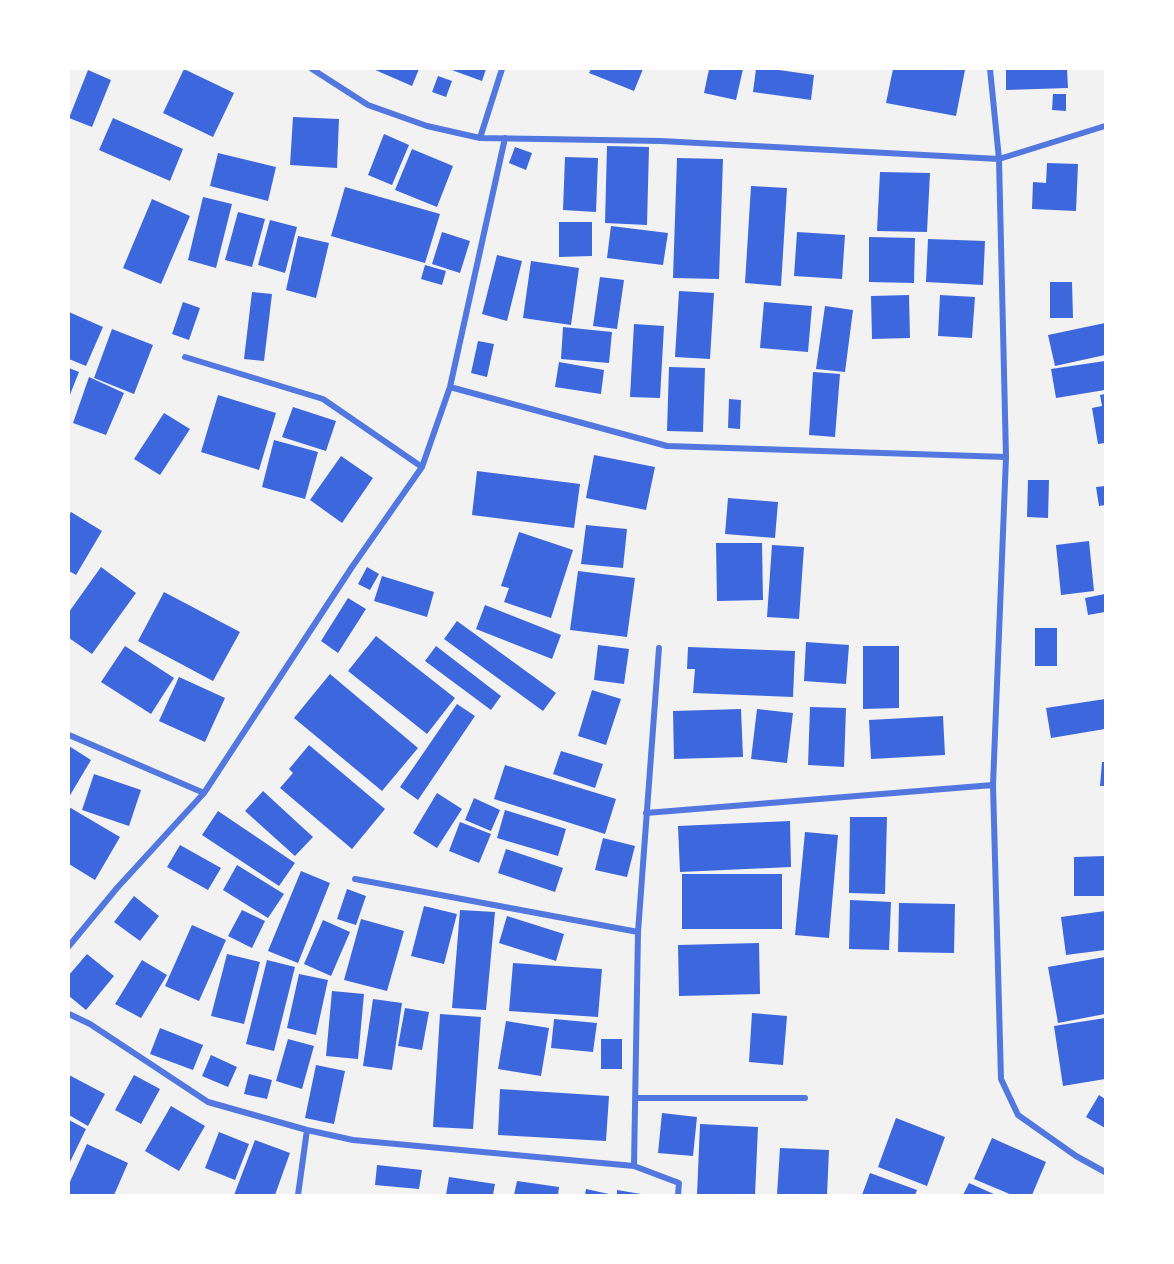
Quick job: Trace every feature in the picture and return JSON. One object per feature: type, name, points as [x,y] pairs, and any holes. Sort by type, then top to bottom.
[{"type":"street","points":[[312,69],[368,105],[427,126],[480,138],[661,141],[999,159],[1105,126]]},
{"type":"street","points":[[480,138],[502,69]]},
{"type":"street","points":[[990,69],[999,159],[1006,458],[993,785],[1001,1079],[1018,1115],[1076,1156],[1105,1172]]},
{"type":"street","points":[[69,946],[117,888],[204,793],[352,567],[422,467],[450,387],[505,138]]},
{"type":"street","points":[[185,357],[323,399],[422,467]]},
{"type":"street","points":[[450,387],[667,446],[1006,458]]},
{"type":"street","points":[[634,1166],[638,932],[659,648]]},
{"type":"street","points":[[69,735],[204,793]]},
{"type":"street","points":[[646,813],[993,785]]},
{"type":"street","points":[[355,879],[638,932]]},
{"type":"street","points":[[69,1014],[90,1024],[208,1102],[353,1140],[634,1166],[678,1183],[678,1195]]},
{"type":"street","points":[[636,1098],[805,1098]]},
{"type":"street","points":[[297,1195],[308,1130]]},
{"type":"building","points":[[184,69],[234,93],[213,137],[163,113]]},
{"type":"building","points":[[373,69],[419,69],[412,86]]},
{"type":"building","points":[[449,69],[486,69],[482,81]]},
{"type":"building","points":[[591,69],[643,69],[634,91],[589,73]]},
{"type":"building","points":[[709,69],[743,69],[736,100],[704,93]]},
{"type":"building","points":[[756,69],[814,75],[811,100],[753,92]]},
{"type":"building","points":[[893,69],[965,70],[956,116],[886,103]]},
{"type":"building","points":[[1006,69],[1067,69],[1068,88],[1006,90]]},
{"type":"building","points":[[88,70],[111,80],[92,127],[69,118]]},
{"type":"building","points":[[438,76],[452,81],[446,97],[432,92]]},
{"type":"building","points":[[1053,94],[1066,94],[1066,111],[1052,110]]},
{"type":"building","points":[[293,117],[339,119],[337,168],[290,165]]},
{"type":"building","points":[[113,118],[183,149],[170,181],[99,150]]},
{"type":"building","points":[[384,134],[409,145],[392,185],[368,175]]},
{"type":"building","points":[[607,146],[649,147],[647,225],[605,223]]},
{"type":"building","points":[[515,147],[532,153],[526,170],[509,163]]},
{"type":"building","points":[[412,149],[453,166],[437,207],[395,190]]},
{"type":"building","points":[[218,153],[276,167],[268,201],[210,186]]},
{"type":"building","points":[[565,157],[598,158],[596,212],[563,210]]},
{"type":"building","points":[[677,158],[723,159],[719,279],[673,278]]},
{"type":"building","points":[[1047,163],[1078,164],[1076,211],[1032,209],[1033,182],[1046,183]]},
{"type":"building","points":[[880,172],[930,173],[927,232],[877,231]]},
{"type":"building","points":[[751,186],[787,188],[781,286],[745,283]]},
{"type":"building","points":[[345,187],[440,214],[425,263],[331,236]]},
{"type":"building","points":[[203,197],[232,204],[216,268],[188,260]]},
{"type":"building","points":[[152,199],[190,216],[161,284],[123,268]]},
{"type":"building","points":[[238,212],[265,219],[252,267],[225,260]]},
{"type":"building","points":[[270,220],[297,227],[285,273],[258,265]]},
{"type":"building","points":[[559,222],[592,222],[592,256],[559,257]]},
{"type":"building","points":[[611,226],[668,233],[663,265],[607,258]]},
{"type":"building","points":[[442,232],[470,241],[460,273],[432,264]]},
{"type":"building","points":[[797,232],[845,235],[842,279],[794,276]]},
{"type":"building","points":[[298,236],[329,243],[316,298],[286,290]]},
{"type":"building","points":[[869,237],[915,238],[914,283],[869,282]]},
{"type":"building","points":[[928,239],[985,241],[983,285],[926,282]]},
{"type":"building","points":[[497,255],[522,261],[507,321],[482,314]]},
{"type":"building","points":[[531,261],[579,268],[571,325],[523,318]]},
{"type":"building","points":[[425,265],[446,271],[442,285],[421,279]]},
{"type":"building","points":[[600,277],[624,280],[617,329],[593,326]]},
{"type":"building","points":[[1050,282],[1072,282],[1073,318],[1050,318]]},
{"type":"building","points":[[679,291],[714,293],[710,359],[675,357]]},
{"type":"building","points":[[252,292],[272,294],[264,361],[244,359]]},
{"type":"building","points":[[909,295],[910,338],[872,339],[871,296]]},
{"type":"building","points":[[940,295],[975,297],[972,338],[938,336]]},
{"type":"building","points":[[183,302],[200,308],[189,340],[172,334]]},
{"type":"building","points":[[764,302],[812,306],[808,352],[760,348]]},
{"type":"building","points":[[825,306],[853,310],[845,372],[816,369]]},
{"type":"building","points":[[69,312],[103,327],[86,366],[69,359]]},
{"type":"building","points":[[1105,323],[1105,355],[1055,366],[1048,335]]},
{"type":"building","points":[[634,324],[664,326],[660,398],[630,397]]},
{"type":"building","points":[[563,327],[612,332],[609,363],[561,359]]},
{"type":"building","points":[[112,329],[153,345],[134,394],[94,378]]},
{"type":"building","points":[[478,341],[494,344],[487,377],[471,373]]},
{"type":"building","points":[[1105,361],[1105,390],[1056,398],[1051,369]]},
{"type":"building","points":[[559,362],[604,370],[601,394],[555,387]]},
{"type":"building","points":[[669,367],[705,368],[703,432],[667,431]]},
{"type":"building","points":[[69,368],[79,372],[69,397]]},
{"type":"building","points":[[813,372],[840,374],[835,437],[809,435]]},
{"type":"building","points":[[89,377],[124,393],[106,435],[73,423]]},
{"type":"building","points":[[1105,394],[1105,443],[1098,444],[1092,408],[1102,406],[1100,395]]},
{"type":"building","points":[[218,395],[276,413],[259,470],[201,452]]},
{"type":"building","points":[[729,399],[741,400],[740,429],[728,428]]},
{"type":"building","points":[[293,407],[336,421],[326,451],[282,437]]},
{"type":"building","points":[[164,413],[190,429],[160,475],[134,459]]},
{"type":"building","points":[[274,440],[318,452],[305,499],[262,487]]},
{"type":"building","points":[[594,455],[655,467],[646,510],[586,498]]},
{"type":"building","points":[[341,456],[373,478],[342,523],[310,500]]},
{"type":"building","points":[[477,471],[580,484],[574,528],[472,515]]},
{"type":"building","points":[[1028,480],[1049,480],[1048,518],[1027,517]]},
{"type":"building","points":[[1105,486],[1105,505],[1099,506],[1096,487]]},
{"type":"building","points":[[728,498],[778,502],[775,538],[725,534]]},
{"type":"building","points":[[71,512],[102,531],[76,575],[69,571],[69,515]]},
{"type":"building","points":[[586,525],[627,529],[623,568],[581,564]]},
{"type":"building","points":[[519,532],[573,550],[551,618],[504,602],[509,588],[501,586]]},
{"type":"building","points":[[1089,541],[1094,591],[1061,595],[1056,545]]},
{"type":"building","points":[[716,543],[762,543],[763,600],[717,601]]},
{"type":"building","points":[[772,545],[804,547],[799,619],[767,617]]},
{"type":"building","points":[[101,567],[136,593],[92,654],[69,638],[69,612]]},
{"type":"building","points":[[367,567],[379,574],[370,590],[358,584]]},
{"type":"building","points":[[578,571],[635,578],[627,637],[570,630]]},
{"type":"building","points":[[382,576],[434,592],[427,617],[374,601]]},
{"type":"building","points":[[164,592],[240,632],[213,681],[138,641]]},
{"type":"building","points":[[1105,594],[1105,612],[1088,615],[1085,598]]},
{"type":"building","points":[[348,598],[366,609],[338,653],[321,641]]},
{"type":"building","points":[[485,605],[561,635],[552,659],[476,629]]},
{"type":"building","points":[[457,621],[556,693],[543,711],[444,639]]},
{"type":"building","points":[[1035,628],[1057,628],[1057,666],[1035,666]]},
{"type":"building","points":[[376,636],[455,698],[427,734],[348,671]]},
{"type":"building","points":[[806,642],[849,645],[846,684],[804,681]]},
{"type":"building","points":[[598,645],[629,649],[624,684],[594,680]]},
{"type":"building","points":[[125,646],[174,678],[151,714],[101,682]]},
{"type":"building","points":[[436,646],[501,696],[491,710],[425,661]]},
{"type":"building","points":[[863,646],[899,646],[899,708],[863,709]]},
{"type":"building","points":[[688,647],[795,651],[793,697],[693,693],[695,669],[687,669]]},
{"type":"building","points":[[330,674],[418,748],[382,791],[294,718]]},
{"type":"building","points":[[179,677],[225,698],[205,742],[159,721]]},
{"type":"building","points":[[592,690],[621,699],[606,745],[578,736]]},
{"type":"building","points":[[1105,699],[1105,729],[1051,738],[1046,708]]},
{"type":"building","points":[[457,704],[475,716],[418,800],[400,787]]},
{"type":"building","points":[[810,707],[846,708],[844,767],[808,765]]},
{"type":"building","points":[[741,709],[743,757],[674,759],[673,711]]},
{"type":"building","points":[[757,709],[793,713],[787,763],[751,759]]},
{"type":"building","points":[[943,716],[945,755],[871,759],[869,720]]},
{"type":"building","points":[[309,745],[385,809],[352,849],[280,788],[293,773],[289,769]]},
{"type":"building","points":[[69,746],[91,760],[69,797]]},
{"type":"building","points":[[561,751],[603,764],[595,788],[553,774]]},
{"type":"building","points":[[1102,762],[1105,762],[1105,786],[1100,786]]},
{"type":"building","points":[[505,765],[616,799],[605,834],[494,799]]},
{"type":"building","points":[[94,774],[141,790],[129,826],[82,810]]},
{"type":"building","points":[[263,791],[313,837],[295,856],[245,811]]},
{"type":"building","points":[[437,793],[462,809],[437,848],[413,833]]},
{"type":"building","points":[[474,798],[500,810],[491,831],[465,820]]},
{"type":"building","points":[[69,807],[120,837],[95,880],[69,864]]},
{"type":"building","points":[[505,810],[566,829],[558,856],[497,838]]},
{"type":"building","points":[[218,811],[295,863],[279,886],[202,835]]},
{"type":"building","points":[[850,817],[887,817],[885,894],[849,893]]},
{"type":"building","points":[[790,821],[791,867],[680,872],[678,826]]},
{"type":"building","points":[[460,822],[491,834],[479,863],[449,851]]},
{"type":"building","points":[[805,832],[838,835],[829,938],[795,935]]},
{"type":"building","points":[[603,838],[635,846],[627,877],[595,870]]},
{"type":"building","points":[[180,845],[221,868],[208,890],[167,867]]},
{"type":"building","points":[[506,849],[563,868],[555,892],[498,873]]},
{"type":"building","points":[[1105,856],[1105,896],[1074,896],[1074,857]]},
{"type":"building","points":[[237,865],[284,894],[268,918],[223,890]]},
{"type":"building","points":[[301,871],[330,883],[298,963],[268,951]]},
{"type":"building","points":[[682,874],[782,874],[782,929],[682,929]]},
{"type":"building","points":[[347,889],[366,896],[356,925],[337,919]]},
{"type":"building","points":[[134,896],[159,916],[140,941],[114,922]]},
{"type":"building","points":[[850,900],[891,902],[889,950],[849,949]]},
{"type":"building","points":[[899,903],[955,904],[954,953],[898,952]]},
{"type":"building","points":[[424,906],[457,914],[444,964],[411,956]]},
{"type":"building","points":[[242,910],[265,921],[252,948],[228,936]]},
{"type":"building","points":[[460,910],[495,912],[486,1010],[452,1008]]},
{"type":"building","points":[[1105,911],[1105,950],[1066,955],[1061,917]]},
{"type":"building","points":[[507,916],[564,934],[556,961],[499,943]]},
{"type":"building","points":[[361,919],[404,931],[387,991],[344,980]]},
{"type":"building","points":[[323,920],[350,932],[331,976],[304,964]]},
{"type":"building","points":[[192,925],[226,940],[199,1001],[165,986]]},
{"type":"building","points":[[759,943],[760,994],[679,996],[678,945]]},
{"type":"building","points":[[87,954],[114,976],[86,1010],[69,996],[69,975]]},
{"type":"building","points":[[227,954],[260,962],[244,1024],[211,1016]]},
{"type":"building","points":[[1105,957],[1105,1014],[1058,1023],[1048,967]]},
{"type":"building","points":[[142,960],[167,975],[141,1018],[115,1004]]},
{"type":"building","points":[[267,960],[295,967],[274,1051],[246,1044]]},
{"type":"building","points":[[513,963],[602,969],[598,1017],[509,1011]]},
{"type":"building","points":[[299,974],[328,980],[316,1035],[287,1028]]},
{"type":"building","points":[[332,991],[364,994],[358,1059],[326,1056]]},
{"type":"building","points":[[373,999],[402,1003],[392,1070],[363,1066]]},
{"type":"building","points":[[405,1008],[429,1012],[422,1050],[398,1046]]},
{"type":"building","points":[[752,1013],[787,1016],[783,1065],[749,1062]]},
{"type":"building","points":[[440,1014],[481,1017],[473,1129],[433,1127]]},
{"type":"building","points":[[1105,1018],[1105,1079],[1063,1086],[1054,1026]]},
{"type":"building","points":[[554,1019],[597,1023],[593,1052],[551,1048]]},
{"type":"building","points":[[506,1021],[549,1028],[541,1076],[498,1069]]},
{"type":"building","points":[[160,1028],[203,1045],[193,1070],[150,1054]]},
{"type":"building","points":[[288,1039],[314,1046],[302,1089],[276,1081]]},
{"type":"building","points":[[601,1039],[622,1039],[622,1069],[601,1069]]},
{"type":"building","points":[[211,1055],[237,1067],[228,1087],[202,1076]]},
{"type":"building","points":[[316,1065],[345,1071],[334,1124],[305,1118]]},
{"type":"building","points":[[249,1074],[272,1080],[267,1099],[244,1094]]},
{"type":"building","points":[[69,1075],[105,1094],[88,1126],[69,1115]]},
{"type":"building","points":[[134,1075],[160,1089],[141,1124],[115,1110]]},
{"type":"building","points":[[500,1089],[609,1096],[606,1141],[498,1135]]},
{"type":"building","points":[[1099,1095],[1105,1099],[1105,1128],[1086,1117]]},
{"type":"building","points":[[171,1106],[205,1126],[179,1171],[145,1151]]},
{"type":"building","points":[[662,1113],[697,1117],[693,1156],[658,1153]]},
{"type":"building","points":[[896,1118],[945,1137],[927,1186],[878,1167]]},
{"type":"building","points":[[69,1120],[86,1129],[69,1164]]},
{"type":"building","points":[[700,1124],[758,1127],[755,1195],[697,1195]]},
{"type":"building","points":[[219,1132],[249,1144],[235,1180],[205,1168]]},
{"type":"building","points":[[992,1138],[1046,1162],[1032,1195],[1012,1195],[974,1179]]},
{"type":"building","points":[[255,1140],[290,1153],[275,1195],[234,1195]]},
{"type":"building","points":[[87,1144],[128,1163],[114,1195],[69,1195],[69,1184]]},
{"type":"building","points":[[780,1148],[829,1150],[827,1195],[777,1195]]},
{"type":"building","points":[[377,1165],[422,1170],[419,1189],[375,1185]]},
{"type":"building","points":[[870,1173],[917,1190],[915,1195],[862,1195]]},
{"type":"building","points":[[449,1177],[495,1184],[493,1195],[446,1195]]},
{"type":"building","points":[[517,1181],[559,1187],[558,1195],[514,1195]]},
{"type":"building","points":[[969,1183],[996,1195],[963,1195]]},
{"type":"building","points":[[586,1189],[609,1194],[609,1195],[585,1195]]},
{"type":"building","points":[[617,1190],[641,1194],[641,1195],[617,1195]]}]
